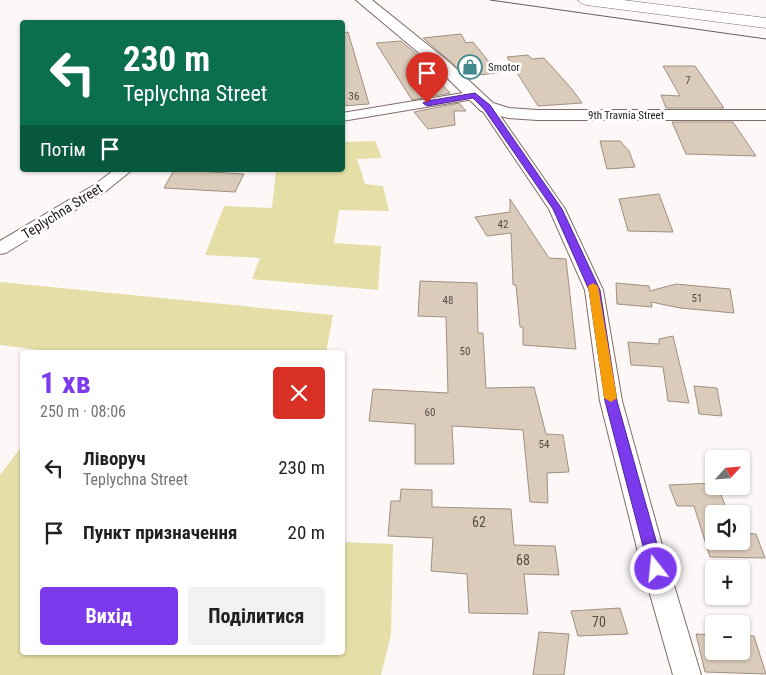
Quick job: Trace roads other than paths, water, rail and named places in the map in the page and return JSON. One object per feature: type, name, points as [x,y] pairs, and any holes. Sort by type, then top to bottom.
[{"type":"main road","points":[[586,0],[766,23]]},
{"type":"street","points":[[363,0],[428,52],[481,101],[557,209],[594,290],[611,401],[651,552],[687,675]]},
{"type":"street","points":[[345,116],[481,101]]},
{"type":"street","name":"9th Travnia Street","points":[[481,101],[508,113],[537,115],[766,115]]},
{"type":"street","name":"Teplychna Street","points":[[0,249],[100,188],[121,172]]},
{"type":"tram line","points":[[490,0],[766,39]]},
{"type":"place","name":"Smotor","points":[[470,67]]}]
